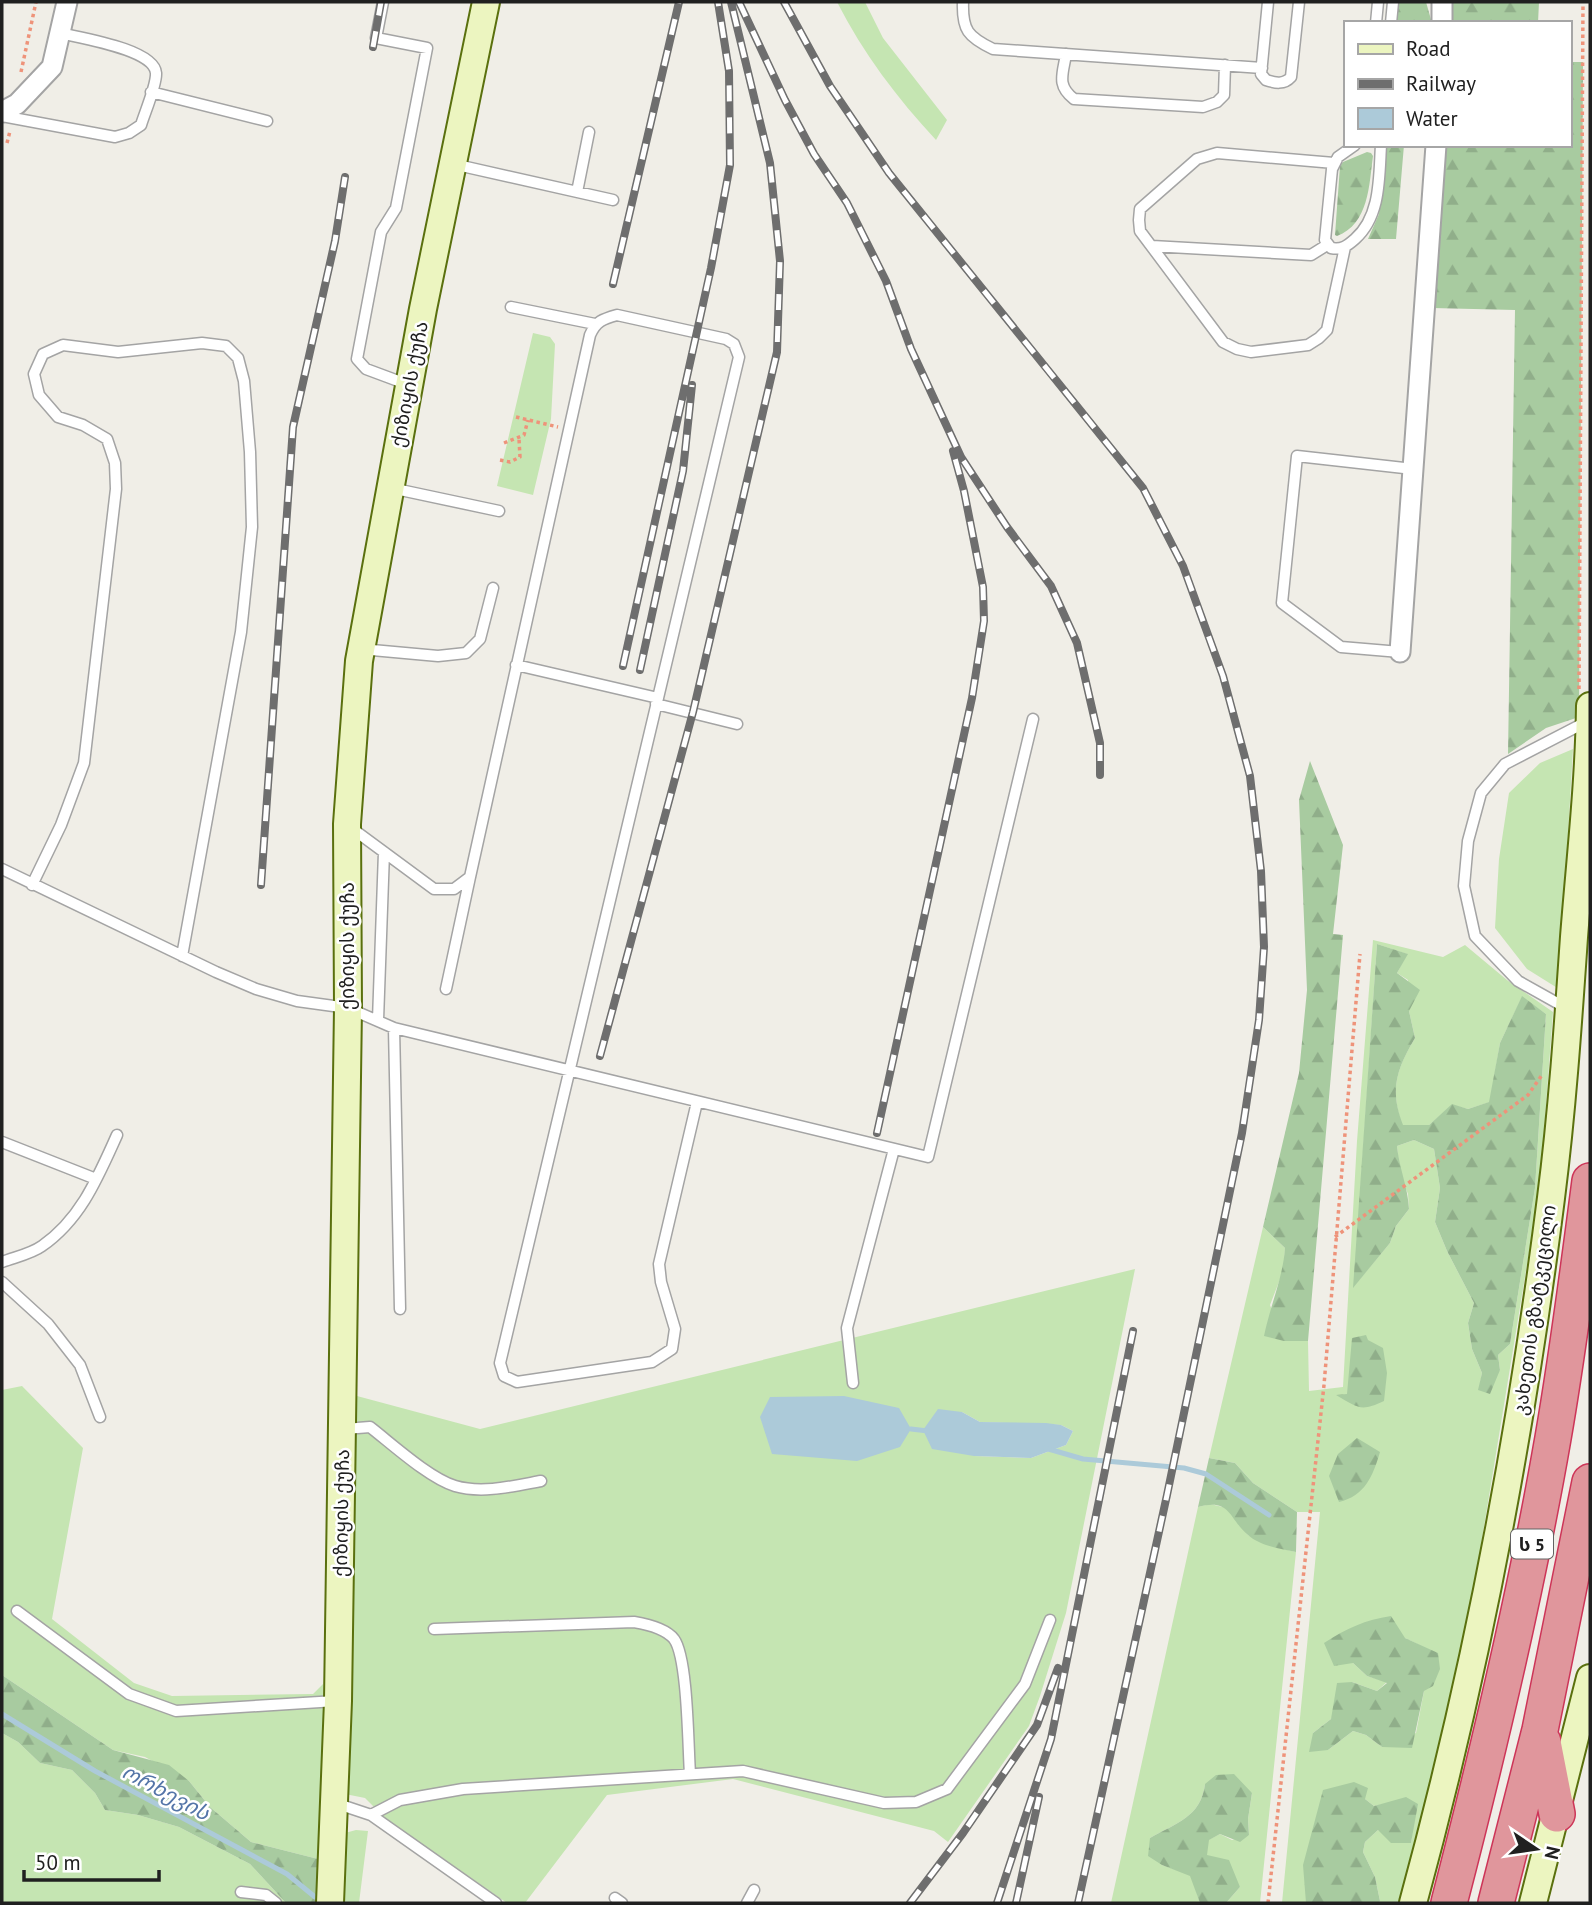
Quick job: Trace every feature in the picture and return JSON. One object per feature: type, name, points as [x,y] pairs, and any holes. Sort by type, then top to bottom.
[{"type":"highway","name":"კახეთის გზატკეცილი","points":[[1449,1903],[1495,1725],[1553,1440],[1590,1181]]},
{"type":"highway","name":"ს 5","points":[[1496,1903],[1541,1730],[1590,1482]]},
{"type":"highway","points":[[1541,1730],[1557,1814]]},
{"type":"street","points":[[2,114],[17,104],[52,67],[67,2]]},
{"type":"street","name":"ქიზიყის ქუჩა","points":[[330,1903],[338,1701],[348,1007],[347,824],[360,649],[409,385],[486,2]]},
{"type":"street","points":[[1442,2],[1442,21]]},
{"type":"street","points":[[1400,652],[1436,147]]},
{"type":"street","name":"კახეთის გზატკეცილი","points":[[1413,1903],[1486,1602],[1526,1376],[1551,1198],[1567,1040],[1586,718]]},
{"type":"street","points":[[1533,1903],[1578,1747],[1590,1678]]},
{"type":"lane","points":[[383,2],[376,38],[427,48],[396,208],[381,232],[357,359],[366,369],[409,385]]},
{"type":"lane","points":[[963,2],[962,22],[974,40],[993,49],[1262,68]]},
{"type":"lane","points":[[1268,2],[1261,74],[1266,80],[1279,83],[1291,77],[1299,2]]},
{"type":"lane","points":[[1376,21],[1378,2]]},
{"type":"lane","points":[[1391,21],[1393,2]]},
{"type":"lane","points":[[2,114],[115,137],[129,133],[141,125],[156,74],[153,63],[139,54],[60,33]]},
{"type":"lane","points":[[1066,54],[1062,84],[1066,93],[1074,99],[1203,107],[1217,102],[1224,95],[1225,65]]},
{"type":"lane","points":[[151,92],[267,121]]},
{"type":"lane","points":[[577,192],[589,132]]},
{"type":"lane","points":[[1352,147],[1334,163],[1325,240],[1327,245],[1335,249],[1345,247],[1368,226],[1377,192],[1381,147]]},
{"type":"lane","points":[[1334,163],[1217,153],[1197,159],[1140,209],[1140,231],[1223,342],[1251,352],[1308,345],[1327,330],[1345,247]]},
{"type":"lane","points":[[453,164],[613,200]]},
{"type":"lane","points":[[1152,246],[1311,255],[1327,245]]},
{"type":"lane","points":[[511,307],[595,324]]},
{"type":"lane","points":[[446,989],[590,335],[595,324],[617,315],[726,339],[734,344],[739,357],[500,1363],[504,1376],[517,1382],[652,1362],[672,1349],[676,1329],[659,1264],[697,1102]]},
{"type":"lane","points":[[32,885],[61,825],[84,762],[116,489],[115,463],[107,439],[83,425],[58,417],[39,396],[34,374],[43,354],[63,345],[118,352],[202,343],[226,346],[238,358],[244,381],[250,452],[252,527],[241,632],[182,956]]},
{"type":"lane","points":[[1400,652],[1341,647],[1282,603],[1297,456],[1413,469]]},
{"type":"lane","points":[[390,488],[499,511]]},
{"type":"lane","points":[[360,649],[438,656],[466,653],[480,639],[493,588]]},
{"type":"lane","points":[[516,665],[737,724]]},
{"type":"lane","points":[[1569,1010],[1518,981],[1475,936],[1464,886],[1468,841],[1481,793],[1505,764],[1586,718]]},
{"type":"lane","points":[[2,869],[256,989],[297,1001],[348,1007],[394,1028],[928,1157],[1033,719]]},
{"type":"lane","points":[[347,824],[434,889],[454,890],[470,877]]},
{"type":"lane","points":[[378,1020],[384,852]]},
{"type":"lane","points":[[394,1028],[400,1309]]},
{"type":"lane","points":[[2,1262],[40,1247],[73,1219],[117,1135]]},
{"type":"lane","points":[[2,1142],[96,1179]]},
{"type":"lane","points":[[853,1383],[847,1328],[894,1149]]},
{"type":"lane","points":[[2,1282],[48,1324],[80,1365],[100,1417]]},
{"type":"lane","points":[[342,1429],[370,1427],[418,1465],[455,1486],[491,1489],[541,1481]]},
{"type":"lane","points":[[18,1611],[129,1694],[176,1711],[338,1701]]},
{"type":"lane","points":[[371,1815],[400,1800],[463,1789],[743,1771],[884,1804],[916,1802],[947,1789],[1025,1684],[1050,1620]]},
{"type":"lane","points":[[434,1629],[634,1622],[649,1625],[673,1638],[682,1657],[690,1774]]},
{"type":"lane","points":[[335,1803],[371,1815],[496,1903]]},
{"type":"lane","points":[[747,1903],[754,1890]]},
{"type":"lane","points":[[242,1892],[266,1895],[276,1903]]},
{"type":"path","points":[[1583,2],[1586,718]]},
{"type":"path","points":[[516,417],[569,430]]},
{"type":"path","points":[[504,443],[524,435],[528,420]]},
{"type":"path","points":[[500,460],[510,463],[520,457],[519,439]]},
{"type":"path","points":[[1268,1903],[1320,1427],[1360,954]]},
{"type":"path","points":[[1335,1237],[1528,1095],[1567,1040]]},
{"type":"green space","points":[[837,2],[865,2],[883,38],[947,120],[936,140],[882,74]]},
{"type":"green space","points":[[1396,2],[1426,2],[1431,21],[1395,21]]},
{"type":"green space","points":[[1451,2],[1539,2],[1538,21],[1451,21]]},
{"type":"green space","points":[[1571,62],[1583,62],[1579,717],[1546,728],[1508,754],[1515,310],[1432,308],[1444,147],[1571,147]]},
{"type":"green space","points":[[1385,147],[1404,147],[1396,239],[1368,239],[1379,214]]},
{"type":"green space","points":[[1367,152],[1373,156],[1366,202],[1356,223],[1337,236],[1340,166],[1343,162]]},
{"type":"green space","points":[[533,333],[550,337],[555,344],[551,419],[533,495],[497,486]]},
{"type":"green space","points":[[1573,749],[1559,989],[1527,969],[1495,928],[1499,859],[1509,793],[1540,763]]},
{"type":"green space","points":[[1310,761],[1343,845],[1333,934],[1343,935],[1308,1341],[1284,1341],[1264,1336],[1282,1270],[1285,1248],[1263,1227],[1299,1073],[1307,990],[1299,800]]},
{"type":"green space","points":[[1373,940],[1443,957],[1465,945],[1507,980],[1553,1012],[1540,1185],[1471,1606],[1421,1828],[1400,1903],[1379,1903],[1375,1877],[1363,1852],[1365,1842],[1378,1830],[1411,1843],[1413,1828],[1384,1804],[1374,1806],[1365,1799],[1306,1903],[1282,1903],[1320,1512],[1297,1512],[1253,1483],[1235,1463],[1209,1458],[1263,1227],[1285,1248],[1284,1269],[1270,1305],[1284,1341],[1308,1341],[1309,1391],[1343,1387],[1357,1141]],"holes":[[[1377,944],[1407,954],[1397,973],[1408,980],[1409,1011],[1415,1038],[1403,1060],[1397,1080],[1396,1100],[1402,1125],[1429,1125],[1452,1105],[1468,1109],[1490,1102],[1500,1043],[1522,997],[1546,1014],[1535,1188],[1510,1344],[1498,1355],[1500,1370],[1479,1390],[1482,1373],[1472,1349],[1468,1323],[1474,1303],[1435,1222],[1440,1188],[1434,1149],[1414,1140],[1397,1146],[1400,1174],[1408,1194],[1409,1209],[1396,1226],[1390,1243],[1354,1286]],[[1405,1638],[1438,1654],[1424,1691],[1416,1733],[1382,1747],[1366,1735],[1353,1731],[1328,1750],[1313,1733],[1331,1719],[1352,1682],[1377,1691],[1387,1682],[1367,1676],[1353,1663]]]},
{"type":"green space","points":[[1377,944],[1408,954],[1397,973],[1420,990],[1409,1011],[1415,1038],[1397,1080],[1396,1101],[1403,1125],[1429,1125],[1452,1104],[1468,1109],[1489,1102],[1500,1043],[1522,996],[1546,1014],[1535,1188],[1510,1344],[1498,1355],[1500,1370],[1490,1394],[1478,1390],[1482,1373],[1472,1349],[1468,1323],[1474,1303],[1435,1222],[1440,1188],[1434,1149],[1414,1140],[1397,1146],[1409,1209],[1396,1226],[1390,1243],[1353,1288]]},
{"type":"green space","points":[[1135,1269],[1066,1613],[1040,1696],[1029,1726],[948,1842],[934,1831],[733,1779],[607,1795],[525,1903],[507,1903],[386,1819],[365,1798],[345,1794],[357,1396],[480,1429]],"holes":[[[962,1412],[980,1422],[1061,1425],[1073,1431],[1066,1445],[1031,1458],[974,1456]]]},
{"type":"green space","points":[[1366,1335],[1368,1340],[1383,1348],[1387,1373],[1384,1401],[1370,1407],[1360,1407],[1336,1395],[1347,1394],[1352,1338]]},
{"type":"green space","points":[[22,1386],[83,1448],[52,1619],[134,1683],[172,1696],[313,1694],[323,1684],[322,1860],[251,1842],[210,1807],[189,1781],[145,1757],[113,1750],[2,1675],[2,1390]]},
{"type":"green space","points":[[1357,1438],[1380,1452],[1367,1484],[1355,1495],[1339,1502],[1329,1476],[1338,1454]]},
{"type":"green space","points":[[1209,1458],[1235,1463],[1253,1483],[1297,1512],[1296,1552],[1253,1539],[1223,1507],[1198,1507]]},
{"type":"green space","points":[[1210,1504],[1227,1508],[1248,1535],[1271,1546],[1296,1552],[1260,1903],[1226,1903],[1240,1887],[1206,1856],[1208,1840],[1220,1834],[1232,1840],[1249,1835],[1248,1819],[1252,1793],[1205,1784],[1203,1795],[1193,1812],[1150,1838],[1162,1865],[1191,1875],[1200,1903],[1111,1903],[1198,1507]]},
{"type":"green space","points":[[1391,1616],[1405,1638],[1438,1653],[1440,1669],[1433,1686],[1424,1691],[1412,1748],[1382,1747],[1366,1735],[1353,1731],[1328,1750],[1309,1752],[1313,1733],[1331,1719],[1337,1683],[1352,1682],[1377,1691],[1387,1683],[1367,1676],[1353,1663],[1334,1666],[1324,1643],[1356,1625]]},
{"type":"green space","points":[[2,1675],[113,1750],[169,1765],[189,1781],[210,1807],[251,1842],[322,1860],[320,1903],[286,1903],[250,1864],[179,1827],[138,1815],[105,1810],[95,1793],[72,1770],[40,1763],[18,1742],[2,1733]]},
{"type":"green space","points":[[2,1733],[18,1742],[40,1763],[72,1770],[95,1793],[105,1810],[138,1815],[179,1827],[250,1864],[286,1903],[2,1903]]},
{"type":"green space","points":[[1234,1774],[1252,1793],[1248,1819],[1249,1835],[1240,1842],[1220,1834],[1209,1840],[1207,1855],[1229,1860],[1240,1887],[1226,1903],[1200,1903],[1190,1876],[1162,1865],[1148,1856],[1150,1838],[1193,1812],[1203,1795],[1205,1784],[1216,1775]]},
{"type":"green space","points":[[1354,1782],[1368,1788],[1365,1799],[1374,1806],[1406,1797],[1418,1804],[1411,1843],[1391,1843],[1378,1830],[1365,1842],[1363,1852],[1375,1877],[1379,1903],[1306,1903],[1303,1865],[1323,1790]]},
{"type":"green space","points":[[368,1831],[359,1903],[343,1903],[345,1833]]},
{"type":"water","points":[[844,1396],[899,1408],[911,1429],[900,1447],[857,1461],[772,1454],[760,1417],[770,1397]]},
{"type":"water","points":[[938,1409],[962,1412],[980,1422],[1046,1423],[1061,1425],[1073,1431],[1066,1445],[1031,1458],[974,1456],[932,1449],[923,1430]]},
{"type":"waterway","points":[[911,1429],[928,1431]]},
{"type":"waterway","points":[[1045,1448],[1083,1459],[1184,1468],[1206,1474],[1269,1515]]},
{"type":"waterway","name":"ორხევის","points":[[2,1714],[95,1771],[287,1874],[315,1897]]},
{"type":"railway","points":[[373,47],[381,2]]},
{"type":"railway","points":[[613,284],[679,2]]},
{"type":"railway","points":[[623,666],[711,268],[730,165],[729,71],[718,2]]},
{"type":"railway","points":[[600,1056],[693,712],[777,352],[780,261],[770,163],[731,2]]},
{"type":"railway","points":[[739,2],[785,100],[814,154],[847,203],[886,281],[911,349],[961,457],[1007,527],[1051,586],[1077,643],[1100,743],[1100,775]]},
{"type":"railway","points":[[784,2],[830,86],[889,173],[1143,488],[1183,566],[1223,676],[1250,776],[1261,871],[1264,947],[1259,1020],[1242,1133],[1078,1903]]},
{"type":"railway","points":[[261,885],[293,427],[335,241],[345,177]]},
{"type":"railway","points":[[640,670],[683,471],[692,385]]},
{"type":"railway","points":[[877,1133],[972,698],[984,621],[983,587],[964,491],[953,451]]},
{"type":"railway","points":[[997,1903],[1051,1739],[1133,1331]]},
{"type":"railway","points":[[910,1903],[963,1833],[1037,1725],[1058,1668]]},
{"type":"railway","points":[[1016,1903],[1039,1797]]}]
